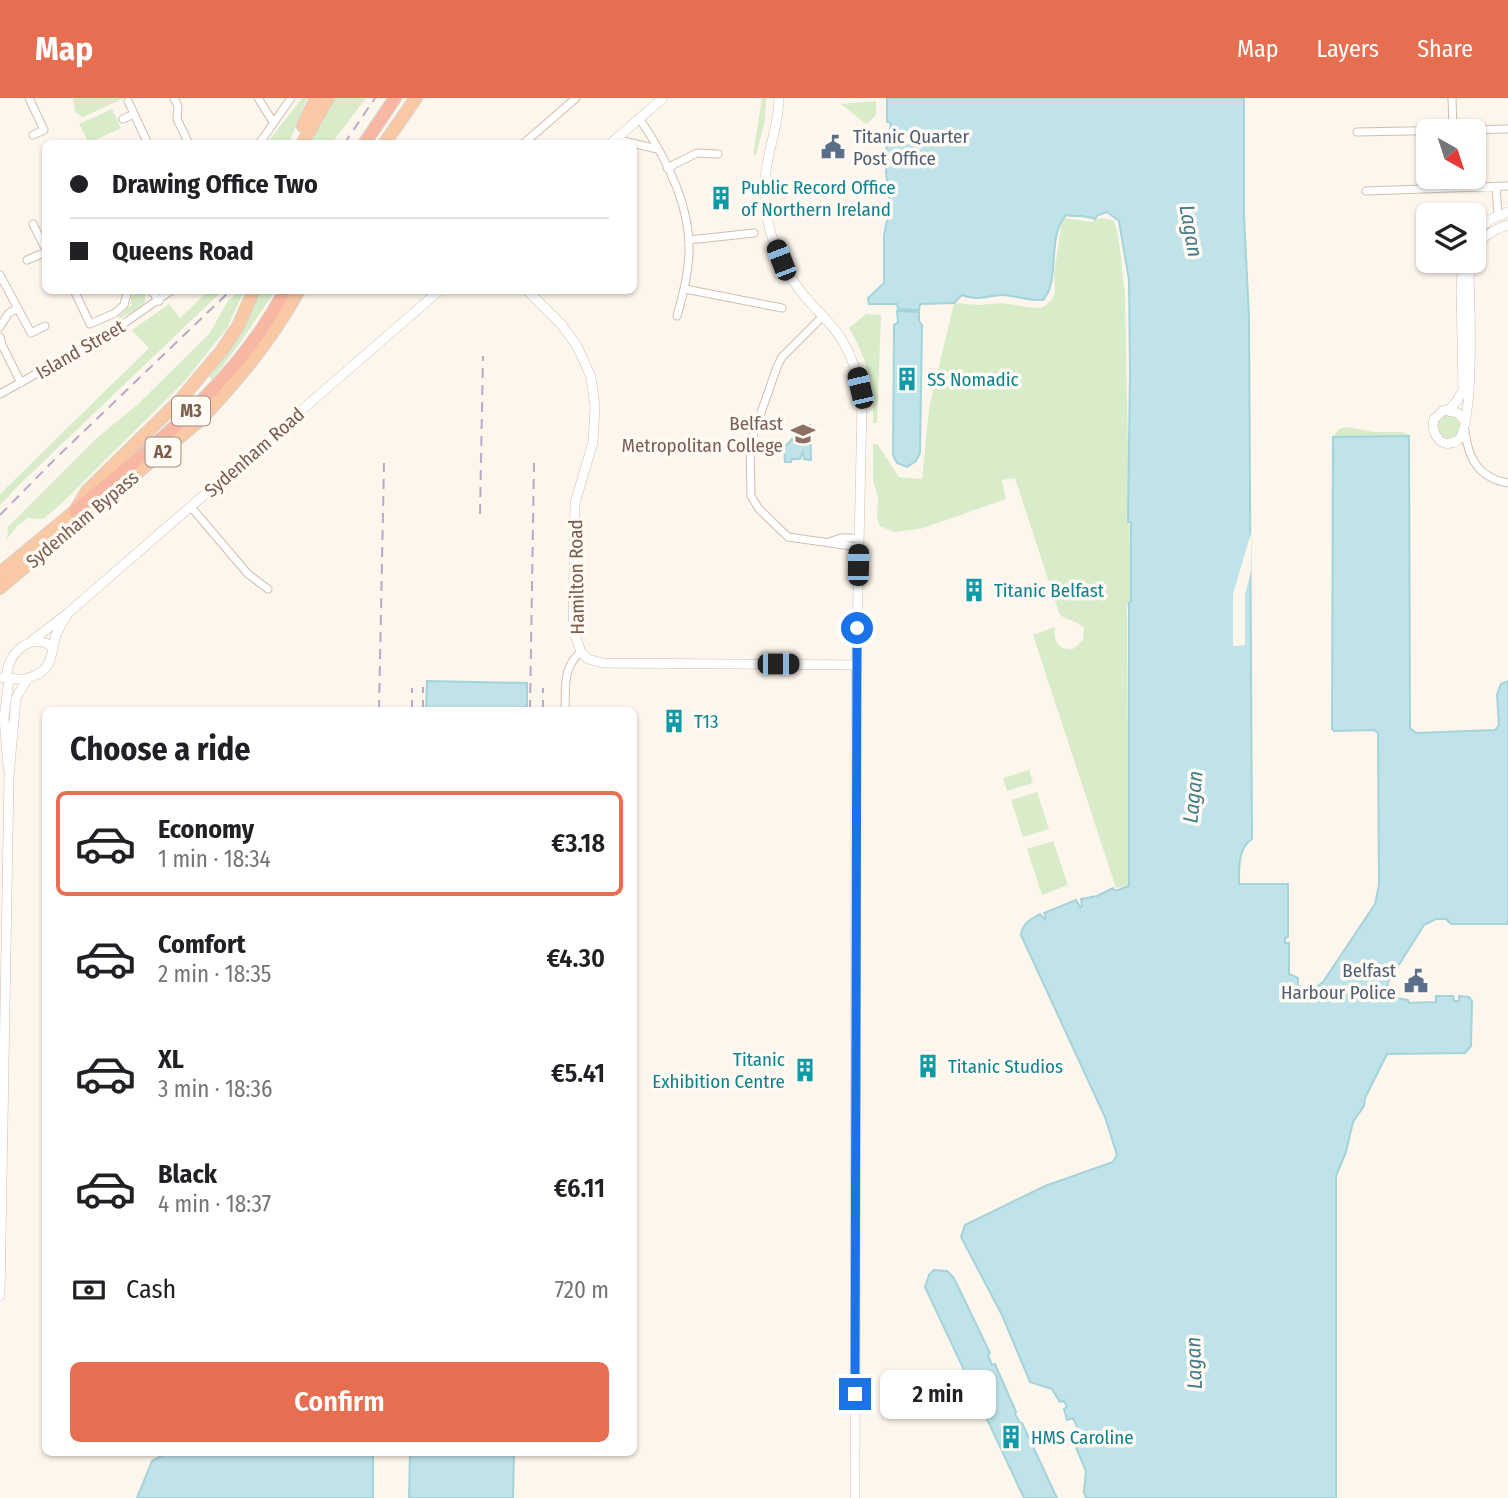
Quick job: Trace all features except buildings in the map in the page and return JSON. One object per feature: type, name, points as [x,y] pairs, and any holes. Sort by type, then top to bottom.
[{"type":"highway","points":[[298,140],[316,98]]},
{"type":"highway","points":[[304,140],[328,98]]},
{"type":"highway","points":[[367,140],[396,98]]},
{"type":"highway","points":[[387,140],[416,98]]},
{"type":"highway","name":"A2","points":[[75,511],[88,491],[203,374],[238,326],[252,294]]},
{"type":"highway","name":"M3","points":[[75,511],[200,404],[249,346],[282,294]]},
{"type":"highway","name":"Sydenham Bypass","points":[[0,588],[198,421],[226,393],[269,338],[296,294]]},
{"type":"highway","name":"Sydenham Bypass","points":[[0,573],[75,511]]},
{"type":"street","points":[[29,98],[44,130],[33,135]]},
{"type":"street","points":[[174,98],[178,106],[177,119],[187,140]]},
{"type":"street","points":[[258,98],[273,122]]},
{"type":"street","points":[[262,140],[291,98]]},
{"type":"street","points":[[528,140],[576,98]]},
{"type":"street","points":[[614,140],[663,98]]},
{"type":"street","points":[[779,98],[777,124],[766,173],[765,204],[771,233],[783,265],[800,290],[841,338],[849,353],[860,388],[862,405],[856,666],[855,1498]]},
{"type":"street","points":[[1452,98],[1453,119]]},
{"type":"street","points":[[128,101],[146,140]]},
{"type":"street","points":[[123,119],[134,114]]},
{"type":"street","points":[[639,118],[667,168],[682,204],[689,240],[685,289],[677,317]]},
{"type":"street","points":[[1486,129],[1508,129]]},
{"type":"street","points":[[1357,132],[1416,131]]},
{"type":"street","points":[[637,146],[657,150]]},
{"type":"street","points":[[667,168],[698,153],[718,154]]},
{"type":"street","points":[[1366,191],[1508,186]]},
{"type":"street","points":[[1486,228],[1503,213],[1496,187]]},
{"type":"street","points":[[33,224],[42,243]]},
{"type":"street","points":[[1486,232],[1508,225]]},
{"type":"street","points":[[689,240],[754,233]]},
{"type":"street","points":[[27,260],[42,253]]},
{"type":"street","points":[[1462,273],[1463,390],[1460,398],[1449,410],[1437,415],[1432,428],[1438,439],[1445,443],[1453,443],[1465,431]]},
{"type":"street","points":[[1470,273],[1469,388],[1465,431],[1470,456],[1476,467],[1485,475],[1508,483]]},
{"type":"street","points":[[0,275],[31,333],[46,326]]},
{"type":"street","points":[[685,289],[782,308]]},
{"type":"street","points":[[76,294],[90,324],[115,313],[124,305],[127,294]]},
{"type":"street","points":[[154,294],[159,301]]},
{"type":"street","name":"Island Street","points":[[0,394],[90,344],[167,294]]},
{"type":"street","name":"Sydenham Road","points":[[0,663],[68,613],[435,294]]},
{"type":"street","name":"Hamilton Road","points":[[531,294],[569,335],[591,377],[595,407],[593,442],[575,503],[573,629],[581,652],[588,659],[612,664],[856,666]]},
{"type":"street","points":[[0,327],[8,314],[17,308]]},
{"type":"street","points":[[823,316],[782,357],[757,419],[750,444],[751,496],[754,503],[788,537],[828,542],[841,538],[858,543]]},
{"type":"street","points":[[0,337],[21,383]]},
{"type":"street","points":[[1449,410],[1458,413],[1464,420]]},
{"type":"street","points":[[1453,443],[1470,456]]},
{"type":"street","points":[[191,507],[248,574],[268,589]]},
{"type":"street","name":"Sydenham Road","points":[[28,678],[50,663],[57,632],[68,613]]},
{"type":"street","points":[[29,643],[43,642],[53,647]]},
{"type":"street","points":[[565,707],[566,674],[572,659],[581,652]]},
{"type":"street","points":[[9,776],[4,718],[5,678],[12,655]]},
{"type":"street","points":[[5,678],[28,678]]},
{"type":"street","points":[[0,1296],[9,776],[16,698],[28,678]]},
{"type":"green space","points":[[73,98],[124,98],[83,117],[75,112]]},
{"type":"green space","points":[[302,98],[307,98],[290,140],[269,140]]},
{"type":"green space","points":[[334,98],[366,98],[334,140],[307,140]]},
{"type":"green space","points":[[762,98],[766,98],[765,120],[756,155],[753,155]]},
{"type":"green space","points":[[876,101],[876,115],[866,124],[841,104]]},
{"type":"green space","points":[[112,109],[121,128],[95,140],[87,140],[79,124]]},
{"type":"green space","points":[[1066,218],[1091,222],[1101,218],[1113,220],[1119,243],[1125,292],[1131,601],[1127,606],[1129,885],[1116,888],[1033,635],[1055,627],[1055,637],[1060,647],[1073,649],[1083,640],[1084,628],[1059,613],[1015,478],[1002,480],[1006,499],[920,529],[894,532],[880,526],[877,519],[878,496],[873,481],[873,444],[877,444],[899,477],[922,479],[929,408],[954,303],[1001,303],[1035,308],[1043,307],[1051,301],[1055,293],[1054,274],[1062,221]]},
{"type":"green space","points":[[134,294],[145,294],[145,302],[113,322],[131,305]]},
{"type":"green space","points":[[205,294],[219,294],[0,505],[0,494],[149,348],[132,330],[169,304],[180,318]]},
{"type":"green space","points":[[236,294],[243,294],[227,328],[184,382],[62,503],[43,519],[28,518],[18,525],[7,539],[8,527],[97,438],[138,404],[209,334],[228,301]]},
{"type":"green space","points":[[258,294],[273,294],[212,380],[209,376],[231,346]]},
{"type":"green space","points":[[866,314],[881,315],[877,423],[873,423],[871,386],[865,363],[849,328]]},
{"type":"green space","points":[[1449,414],[1457,418],[1461,426],[1457,434],[1449,438],[1441,434],[1437,426],[1441,418]]},
{"type":"green space","points":[[1347,427],[1373,432],[1403,432],[1409,435],[1333,437],[1339,429]]},
{"type":"green space","points":[[1029,770],[1033,783],[1007,791],[1003,778]]},
{"type":"green space","points":[[1037,792],[1049,829],[1023,837],[1011,800]]},
{"type":"green space","points":[[1053,841],[1068,885],[1042,895],[1027,849]]},
{"type":"water","name":"Lagan","points":[[887,98],[1244,98],[1244,215],[1249,318],[1252,839],[1242,853],[1239,884],[1288,884],[1288,937],[1285,938],[1285,943],[1289,943],[1289,974],[1298,978],[1298,985],[1307,991],[1307,987],[1312,990],[1323,982],[1375,904],[1379,885],[1378,733],[1374,730],[1332,729],[1333,437],[1409,436],[1410,728],[1416,733],[1495,730],[1499,725],[1497,695],[1501,684],[1508,681],[1508,924],[1451,924],[1446,919],[1436,919],[1424,925],[1387,987],[1392,997],[1408,1000],[1409,1003],[1436,1002],[1436,996],[1453,996],[1454,1001],[1459,1001],[1459,996],[1469,997],[1472,1001],[1471,1046],[1465,1053],[1387,1054],[1365,1098],[1364,1106],[1353,1122],[1346,1152],[1336,1176],[1336,1498],[1086,1498],[1086,1471],[1075,1445],[1084,1441],[1073,1418],[1067,1420],[1064,1409],[1067,1407],[1064,1401],[1060,1402],[1052,1389],[1030,1382],[1002,1315],[961,1237],[965,1225],[1045,1186],[1113,1162],[1117,1155],[1105,1117],[1021,935],[1025,925],[1040,914],[1044,919],[1044,913],[1076,900],[1080,907],[1081,899],[1097,896],[1113,888],[1115,891],[1129,886],[1129,280],[1119,221],[1107,212],[1095,219],[1066,215],[1056,235],[1051,282],[1043,300],[1003,295],[978,298],[962,295],[954,303],[920,304],[919,310],[898,309],[897,304],[869,304],[868,298],[884,283],[884,235],[890,206],[886,150],[891,123],[887,122]]},
{"type":"water","points":[[897,311],[919,312],[922,325],[920,453],[916,461],[907,467],[897,463],[893,455],[894,325],[898,322]]},
{"type":"water","points":[[810,424],[811,460],[804,459],[803,452],[800,459],[785,462],[784,448],[792,439],[795,440],[804,426],[810,427]]},
{"type":"water","points":[[427,681],[527,683],[527,707],[426,707]]},
{"type":"water","points":[[934,1270],[947,1271],[954,1278],[990,1353],[988,1355],[992,1365],[995,1364],[1015,1414],[1022,1423],[1057,1498],[1024,1498],[925,1287]]},
{"type":"water","points":[[161,1456],[373,1456],[373,1498],[137,1498],[152,1461]]},
{"type":"water","points":[[410,1456],[514,1456],[513,1498],[409,1498]]},
{"type":"pier","points":[[1251,533],[1251,571],[1245,595],[1245,645],[1233,646],[1233,594]]},
{"type":"railway","points":[[347,140],[375,98]]},
{"type":"railway","points":[[0,515],[227,294]]},
{"type":"railway","points":[[480,514],[483,356]]},
{"type":"railway","points":[[379,707],[384,463]]},
{"type":"railway","points":[[530,707],[534,463]]},
{"type":"railway","points":[[423,687],[423,707]]},
{"type":"railway","points":[[412,688],[412,707]]},
{"type":"railway","points":[[543,688],[543,707]]},
{"type":"place","name":"Titanic Quarter Post Office","points":[[833,147]]},
{"type":"place","name":"Public Record Office of Northern Ireland","points":[[721,198]]},
{"type":"place","name":"SS Nomadic","points":[[907,379]]},
{"type":"place","name":"Belfast Metropolitan College","points":[[803,434]]},
{"type":"place","name":"Titanic Belfast","points":[[974,590]]},
{"type":"place","name":"T13","points":[[674,721]]},
{"type":"place","name":"Belfast Harbour Police","points":[[1416,981]]},
{"type":"place","name":"Titanic Studios","points":[[928,1066]]},
{"type":"place","name":"Titanic Exhibition Centre","points":[[805,1070]]},
{"type":"place","name":"HMS Caroline","points":[[1011,1437]]},
{"type":"route","points":[[855,1394],[857,628]]}]
